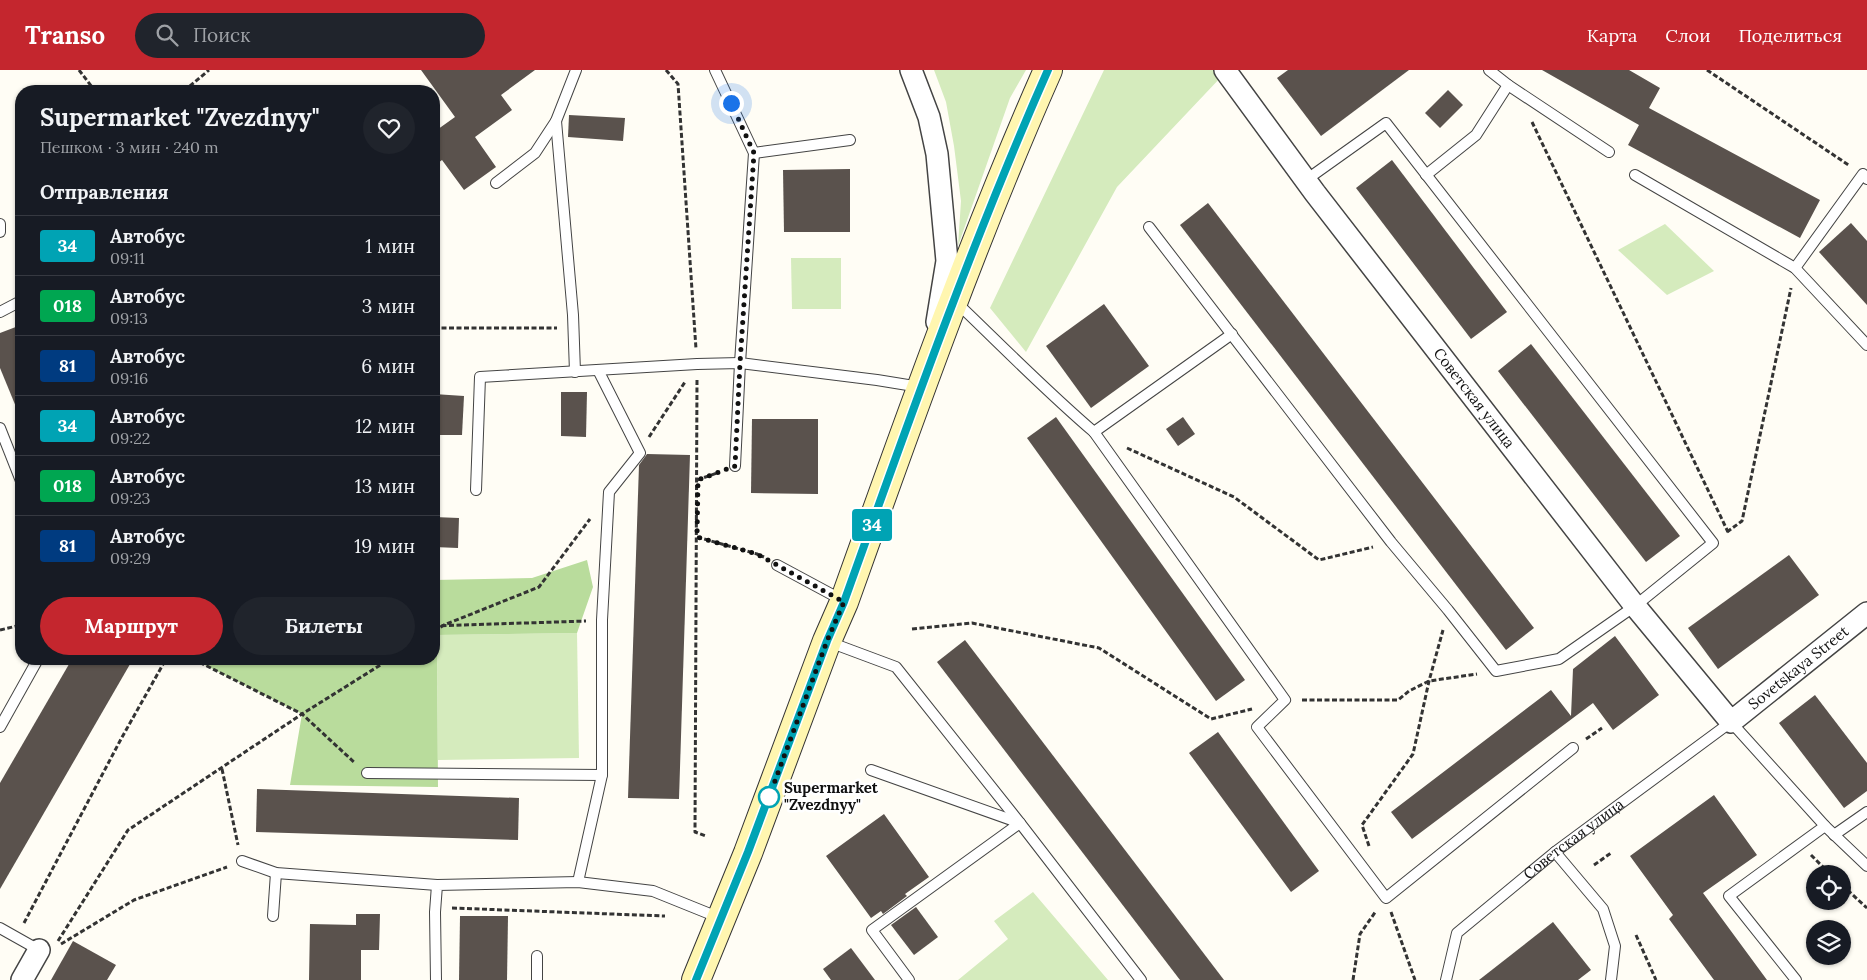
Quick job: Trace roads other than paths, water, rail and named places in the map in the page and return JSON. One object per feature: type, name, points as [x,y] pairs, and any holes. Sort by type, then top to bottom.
[{"type":"main road","points":[[696,980],[748,852],[827,641],[844,602],[932,356],[1013,149],[1048,70]]},
{"type":"street","points":[[911,70],[929,117],[937,154],[947,261],[932,356]]},
{"type":"street","name":"Советская улица","points":[[1225,70],[1306,180],[1635,606],[1730,722]]},
{"type":"street","name":"Sovetskaya Street","points":[[1730,722],[1867,613]]},
{"type":"street","points":[[22,980],[39,950]]},
{"type":"lane","points":[[496,182],[535,153],[556,121],[576,70]]},
{"type":"lane","points":[[715,70],[754,153],[735,466]]},
{"type":"lane","points":[[1489,70],[1508,85],[1609,152]]},
{"type":"lane","points":[[1426,175],[1476,135],[1508,85]]},
{"type":"lane","points":[[556,121],[575,372]]},
{"type":"lane","points":[[1149,227],[1391,542],[1496,671],[1559,659],[1635,606],[1713,543],[1386,124],[1306,180]]},
{"type":"lane","points":[[754,153],[850,140]]},
{"type":"lane","points":[[1635,175],[1795,268],[1867,345]]},
{"type":"lane","points":[[1795,268],[1865,177]]},
{"type":"lane","points":[[0,224],[0,232]]},
{"type":"lane","points":[[954,300],[1055,398],[1094,432],[1285,700],[1257,727],[1386,898],[1574,748]]},
{"type":"lane","points":[[0,312],[15,304]]},
{"type":"lane","points":[[1094,432],[1232,334]]},
{"type":"lane","points":[[476,490],[480,377],[740,363],[876,380],[921,388]]},
{"type":"lane","points":[[578,882],[602,776],[602,620],[609,492],[640,453],[598,370]]},
{"type":"lane","points":[[0,428],[15,466]]},
{"type":"lane","points":[[777,565],[844,602]]},
{"type":"lane","points":[[827,641],[896,666],[1141,980]]},
{"type":"lane","points":[[0,727],[35,665]]},
{"type":"lane","name":"Советская улица","points":[[1448,979],[1457,933],[1555,852],[1730,722],[1825,826],[1867,866]]},
{"type":"lane","points":[[871,770],[1020,823]]},
{"type":"lane","points":[[367,773],[602,776]]},
{"type":"lane","points":[[1834,835],[1867,812]]},
{"type":"lane","points":[[909,980],[872,930],[1020,823]]},
{"type":"lane","points":[[1796,980],[1729,896],[1825,826]]},
{"type":"lane","points":[[1555,852],[1603,909],[1615,946],[1611,980]]},
{"type":"lane","points":[[242,862],[276,873],[438,884],[578,882],[653,891],[721,918]]},
{"type":"lane","points":[[273,916],[276,873]]},
{"type":"lane","points":[[436,980],[435,912],[438,884]]},
{"type":"lane","points":[[0,928],[39,950]]},
{"type":"lane","points":[[536,980],[537,956]]},
{"type":"place","name":"Supermarket \"Zvezdnyy\"","points":[[769,797]]}]
